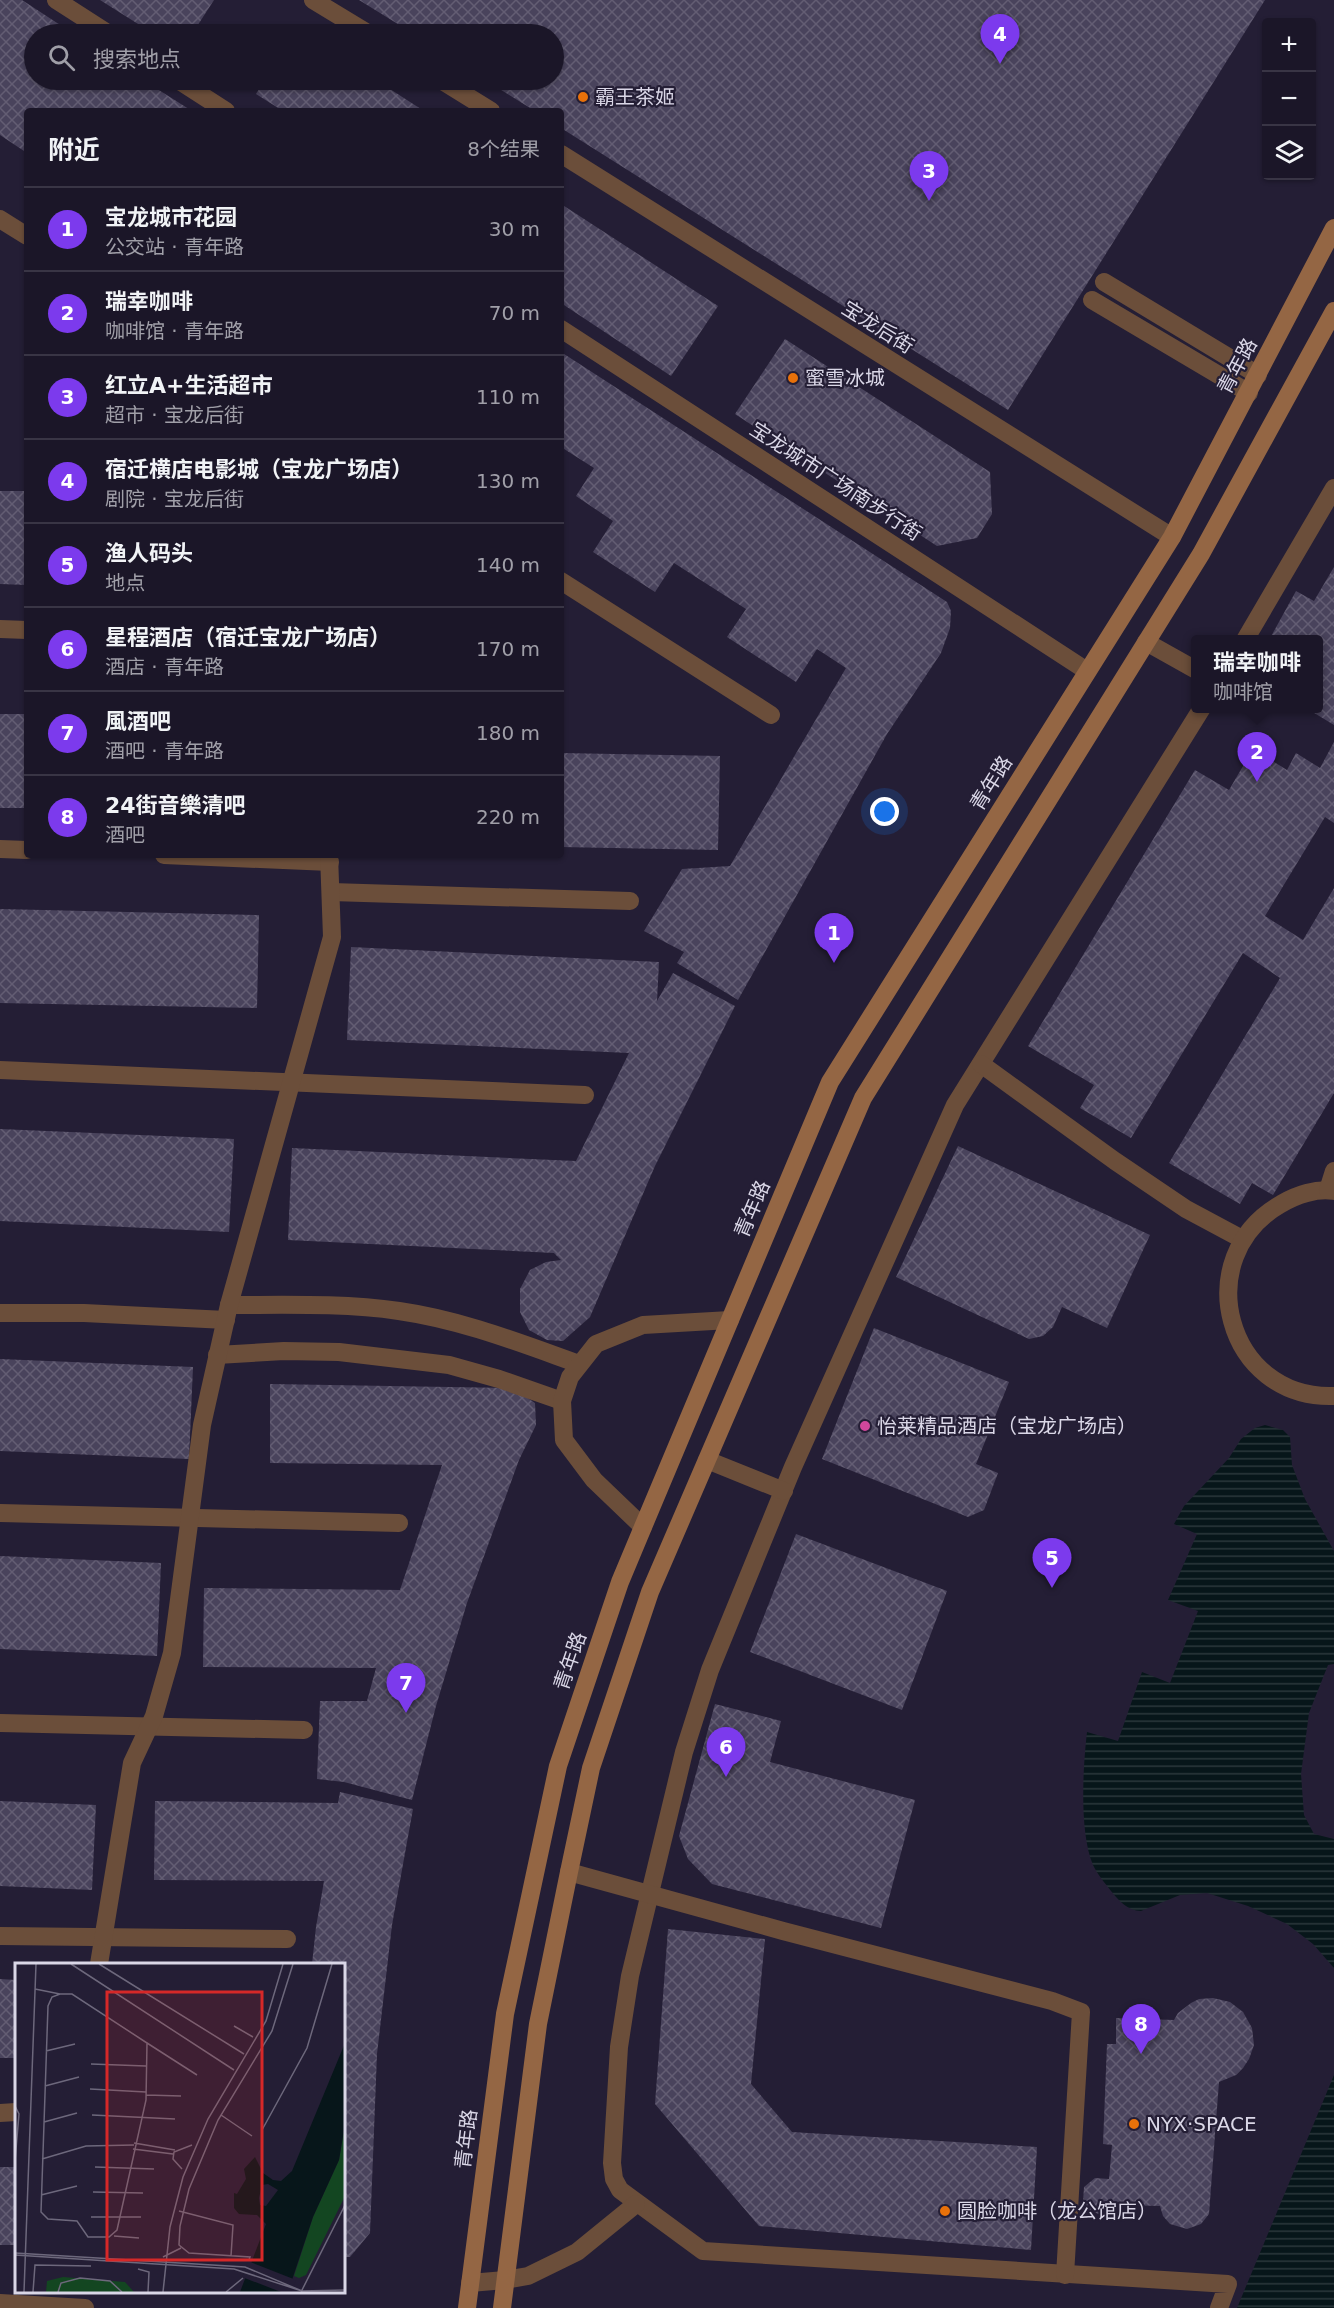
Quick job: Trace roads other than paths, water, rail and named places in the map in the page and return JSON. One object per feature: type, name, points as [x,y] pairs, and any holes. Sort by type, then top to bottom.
[{"type":"street","points":[[56,0],[93,24]]},
{"type":"street","points":[[313,0],[353,24]]},
{"type":"street","points":[[193,90],[221,108]]},
{"type":"street","points":[[457,90],[486,108]]},
{"type":"street","name":"宝龙后街","points":[[564,156],[1172,537]]},
{"type":"street","points":[[0,219],[24,235]]},
{"type":"street","name":"青年路","points":[[467,2308],[505,2014],[558,1766],[620,1582],[830,1082],[1172,537],[1334,228]]},
{"type":"street","points":[[1104,282],[1258,375]]},
{"type":"street","points":[[1092,300],[1249,393]]},
{"type":"street","points":[[502,2308],[538,2024],[569,1872],[591,1768],[650,1592],[863,1098],[1201,554],[1334,311]]},
{"type":"street","name":"宝龙城市广场南步行街","points":[[564,331],[1087,671]]},
{"type":"street","points":[[1247,635],[1334,488]]},
{"type":"street","points":[[564,583],[771,715]]},
{"type":"street","points":[[0,629],[24,630]]},
{"type":"street","points":[[1146,642],[1191,667]]},
{"type":"street","points":[[1199,713],[950,1116],[784,1491],[699,1700],[684,1752],[630,1976],[619,2047],[612,2144],[614,2179],[620,2190],[636,2204],[703,2251],[1228,2284],[1219,2308]]},
{"type":"street","points":[[0,849],[24,850]]},
{"type":"street","points":[[99,1963],[132,1762],[154,1716],[172,1653],[202,1425],[217,1356],[332,936],[330,858]]},
{"type":"street","points":[[331,892],[630,901]]},
{"type":"street","points":[[981,1064],[1115,1161],[1186,1209],[1242,1239]]},
{"type":"street","points":[[0,1070],[585,1095]]},
{"type":"street","points":[[1334,1170],[1331,1190],[1295,1196],[1265,1213],[1242,1239],[1231,1265],[1227,1293],[1231,1322],[1243,1348],[1262,1371],[1289,1389],[1318,1396],[1334,1396]]},
{"type":"street","points":[[0,1313],[228,1313],[315,1305],[399,1311],[476,1327],[579,1364]]},
{"type":"street","points":[[643,1527],[594,1480],[564,1440],[562,1401],[570,1377],[596,1344],[643,1325],[730,1320]]},
{"type":"street","points":[[217,1356],[284,1351],[339,1352],[450,1365],[562,1401]]},
{"type":"street","points":[[707,1460],[784,1491]]},
{"type":"street","points":[[0,1513],[399,1523]]},
{"type":"street","points":[[0,1723],[304,1730]]},
{"type":"street","points":[[569,1872],[977,1983],[1052,2001],[1081,2012],[1065,2275]]},
{"type":"street","points":[[0,1936],[287,1939]]},
{"type":"street","points":[[0,2113],[15,2112]]},
{"type":"street","points":[[470,2283],[528,2276],[577,2252],[636,2204]]},
{"type":"street","points":[[0,2303],[85,2308]]},
{"type":"place","name":"宿迁横店电影城（宝龙广场店）","points":[[1000,64]]},
{"type":"place","name":"霸王茶姬","points":[[583,97]]},
{"type":"place","name":"红立A+生活超市","points":[[929,201]]},
{"type":"place","name":"蜜雪冰城","points":[[793,378]]},
{"type":"place","name":"瑞幸咖啡","points":[[1257,782]]},
{"type":"place","name":"宝龙城市花园","points":[[834,963]]},
{"type":"place","name":"怡莱精品酒店（宝龙广场店）","points":[[865,1426]]},
{"type":"place","name":"渔人码头","points":[[1052,1588]]},
{"type":"place","name":"風酒吧","points":[[406,1713]]},
{"type":"place","name":"星程酒店（宿迁宝龙广场店）","points":[[726,1777]]},
{"type":"place","name":"24街音樂清吧","points":[[1141,2054]]},
{"type":"place","name":"NYX·SPACE","points":[[1134,2124]]},
{"type":"place","name":"圆脸咖啡（龙公馆店）","points":[[945,2211]]}]
